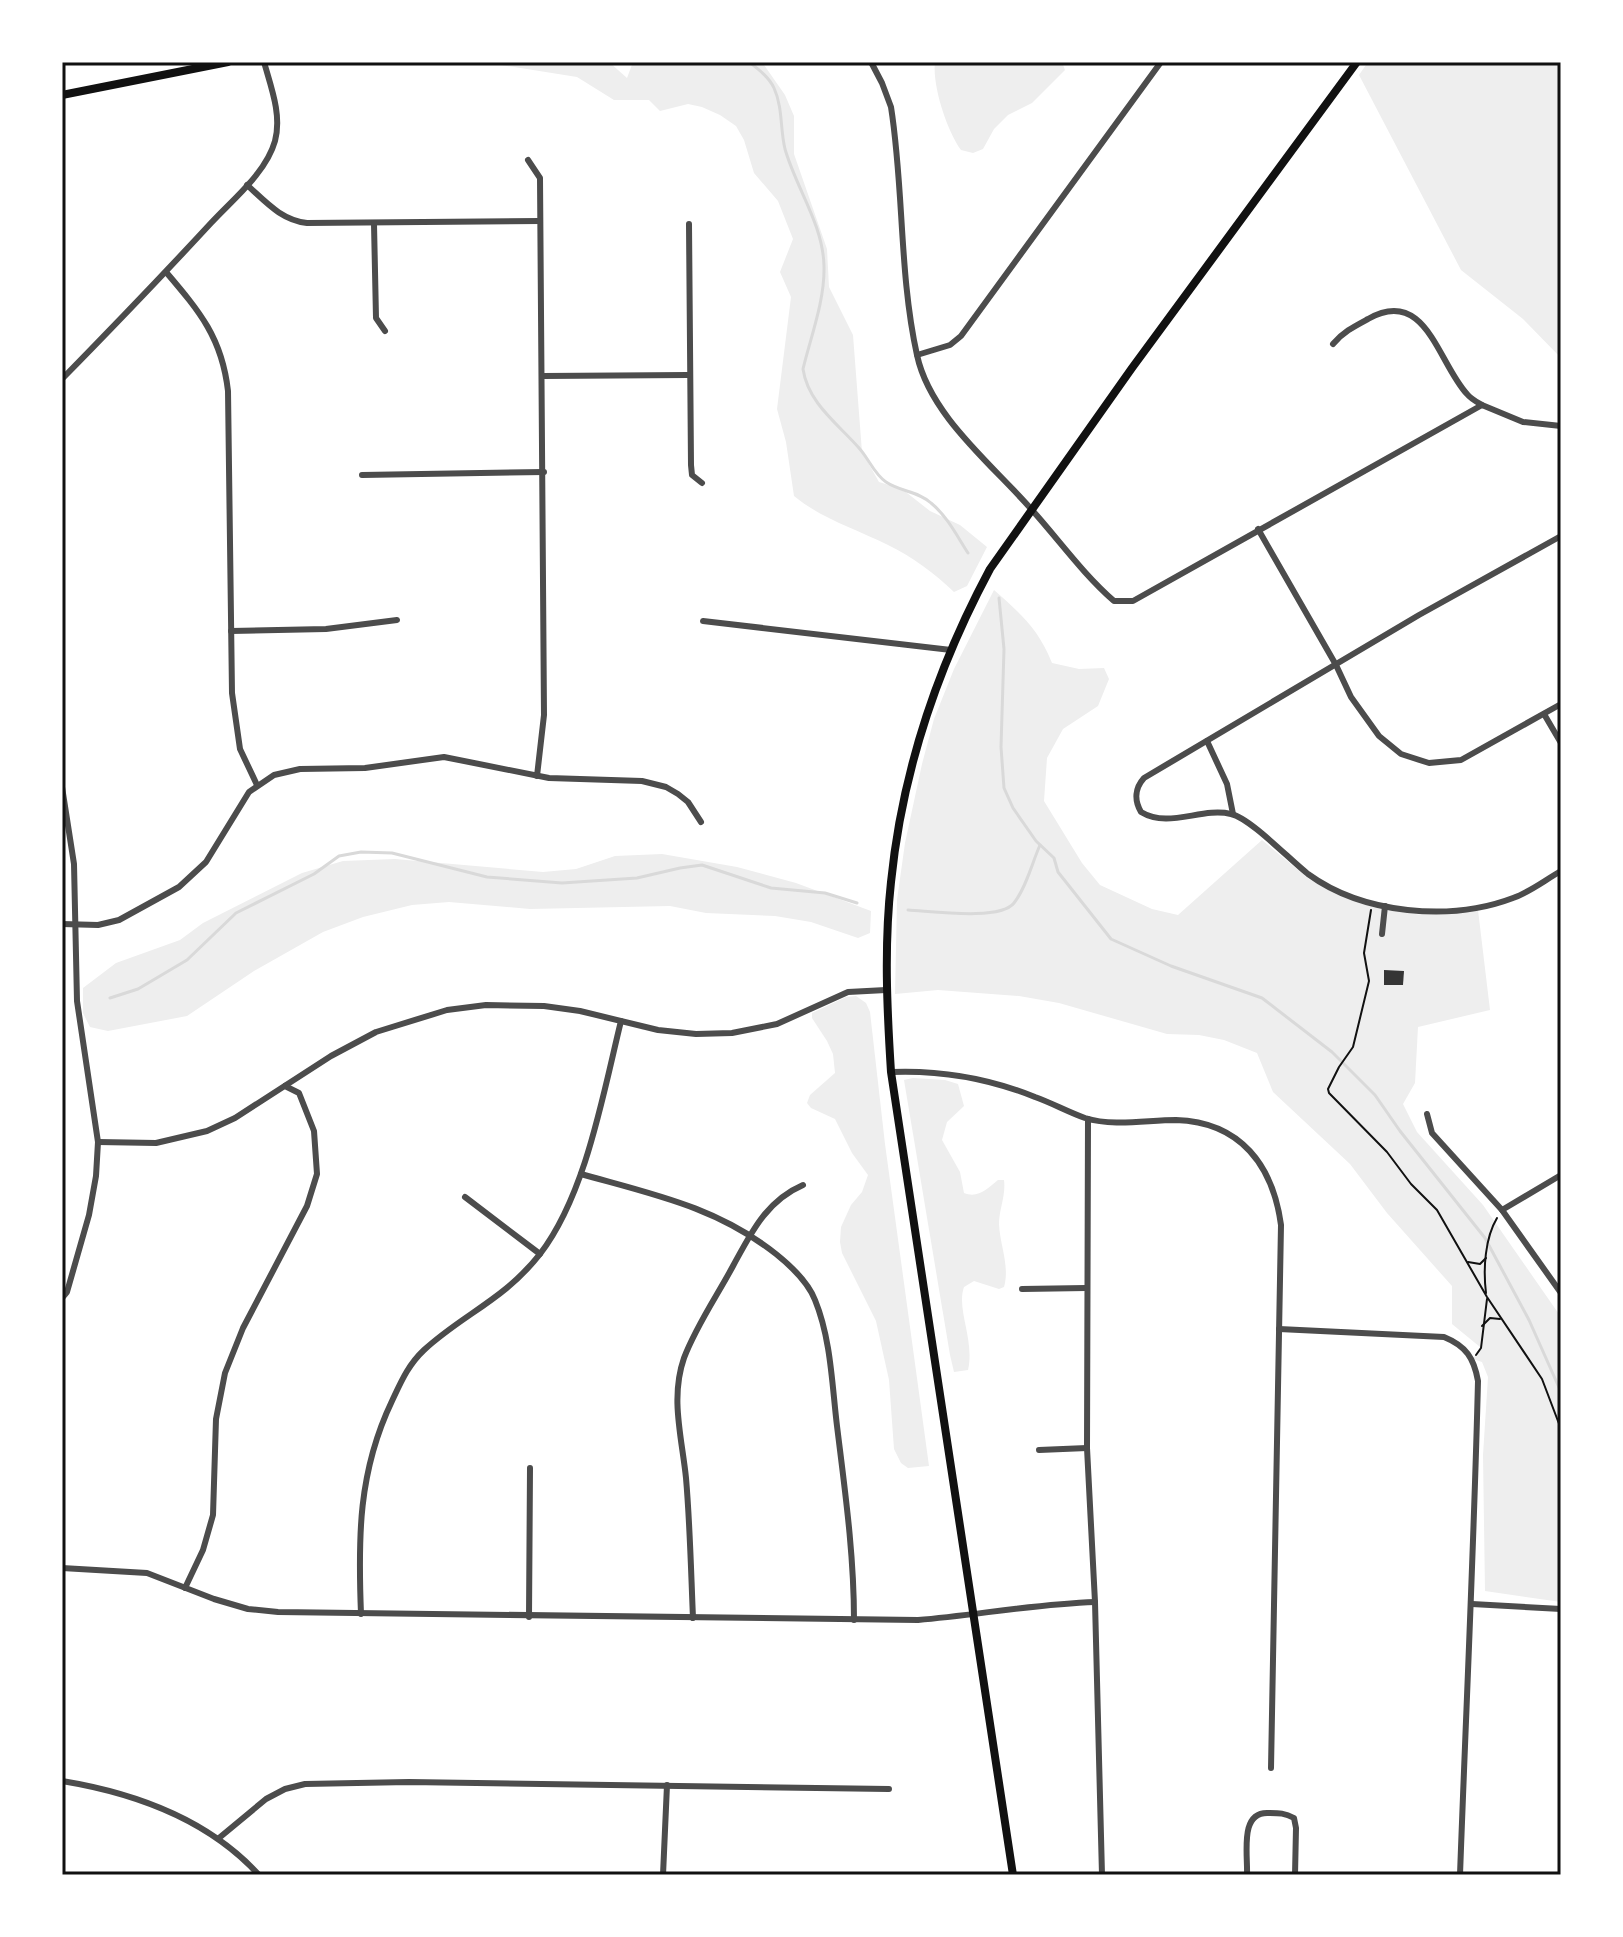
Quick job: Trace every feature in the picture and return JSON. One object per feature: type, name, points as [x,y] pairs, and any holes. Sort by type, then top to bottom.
[{"type":"main road","points":[[62,95],[228,62]]},
{"type":"main road","points":[[1013,1875],[891,1072],[886,990],[890,884],[899,825],[917,747],[951,650],[990,569],[1357,62]]},
{"type":"street","points":[[62,379],[247,185],[272,148],[277,130],[275,103],[264,62]]},
{"type":"street","points":[[871,62],[891,107],[911,318],[917,355],[927,381],[951,419],[982,457],[1114,601],[1133,601],[1482,405]]},
{"type":"street","points":[[917,355],[950,345],[961,336],[1161,62]]},
{"type":"street","points":[[528,160],[540,178],[543,376],[544,715],[537,776]]},
{"type":"street","points":[[247,185],[276,212],[295,221],[374,224],[540,221]]},
{"type":"street","points":[[374,224],[376,318],[385,331]]},
{"type":"street","points":[[689,224],[688,375],[692,475],[702,483]]},
{"type":"street","points":[[166,272],[208,323],[225,366],[228,391],[232,693],[236,735],[245,763],[257,785]]},
{"type":"street","points":[[1333,344],[1342,334],[1382,312],[1411,315],[1425,327],[1467,395],[1482,405],[1523,422],[1561,426]]},
{"type":"street","points":[[543,376],[688,375]]},
{"type":"street","points":[[362,475],[544,472]]},
{"type":"street","points":[[1258,529],[1351,697],[1379,736],[1401,754],[1422,762],[1461,760],[1561,704]]},
{"type":"street","points":[[1561,536],[1144,778],[1136,796],[1141,812],[1150,817],[1233,814],[1311,876],[1350,896],[1385,906],[1424,911],[1489,905],[1523,894],[1561,871]]},
{"type":"street","points":[[231,631],[326,629],[397,620]]},
{"type":"street","points":[[703,621],[951,650]]},
{"type":"street","points":[[1544,714],[1561,743]]},
{"type":"street","points":[[1207,741],[1227,784],[1233,814]]},
{"type":"street","points":[[62,924],[107,923],[130,917],[179,887],[206,862],[244,797],[274,775],[300,769],[365,768],[444,757],[537,776],[654,783],[688,802],[701,822]]},
{"type":"street","points":[[62,787],[72,842],[78,1013],[98,1142],[89,1215],[67,1292],[62,1298]]},
{"type":"street","points":[[1382,934],[1385,906]]},
{"type":"street","points":[[1561,974],[1561,983]]},
{"type":"street","points":[[98,1142],[156,1143],[198,1133],[235,1118],[331,1056],[376,1032],[447,1010],[496,1004],[544,1006],[678,1033],[732,1033],[777,1024],[848,992],[886,990]]},
{"type":"street","points":[[361,1614],[359,1553],[362,1498],[371,1452],[408,1368],[436,1340],[499,1297],[540,1254],[555,1230],[581,1174],[621,1021]]},
{"type":"street","points":[[891,1072],[939,1072],[967,1076],[1033,1096],[1088,1119],[1108,1122],[1178,1120],[1207,1124],[1226,1132],[1250,1149],[1263,1165],[1278,1202],[1281,1225],[1271,1768]]},
{"type":"street","points":[[185,1588],[203,1550],[213,1515],[216,1419],[225,1373],[243,1328],[307,1206],[317,1174],[314,1131],[299,1093],[285,1086]]},
{"type":"street","points":[[1427,1114],[1432,1133],[1502,1210],[1561,1293]]},
{"type":"street","points":[[1088,1119],[1087,1448],[1095,1602],[1102,1875]]},
{"type":"street","points":[[581,1174],[678,1201],[715,1215],[751,1234],[782,1259],[815,1300],[823,1325],[852,1532],[854,1620]]},
{"type":"street","points":[[1502,1210],[1561,1175]]},
{"type":"street","points":[[693,1618],[686,1477],[677,1409],[684,1357],[769,1206],[790,1190],[803,1185]]},
{"type":"street","points":[[465,1197],[540,1254]]},
{"type":"street","points":[[1022,1289],[1086,1288]]},
{"type":"street","points":[[1279,1329],[1444,1337],[1462,1346],[1473,1359],[1478,1381],[1460,1875]]},
{"type":"street","points":[[1039,1450],[1087,1448]]},
{"type":"street","points":[[529,1617],[530,1468]]},
{"type":"street","points":[[62,1568],[147,1573],[248,1609],[278,1612],[918,1620],[1033,1605],[1095,1602]]},
{"type":"street","points":[[1472,1604],[1561,1609]]},
{"type":"street","points":[[62,1781],[132,1797],[175,1814],[219,1838],[259,1875]]},
{"type":"street","points":[[219,1838],[266,1799],[285,1789],[305,1784],[409,1782],[889,1789]]},
{"type":"street","points":[[663,1875],[667,1785]]},
{"type":"street","points":[[1247,1875],[1248,1825],[1253,1815],[1259,1812],[1286,1814],[1294,1818],[1295,1875]]},
{"type":"path","points":[[1372,903],[1364,953],[1369,981],[1353,1047],[1328,1089],[1332,1098],[1387,1152],[1411,1184],[1437,1210],[1487,1297],[1542,1379],[1561,1429]]},
{"type":"path","points":[[1473,1359],[1481,1348],[1487,1297],[1485,1281],[1489,1231],[1502,1210]]},
{"type":"path","points":[[1466,1261],[1480,1264],[1487,1254]]},
{"type":"path","points":[[1482,1327],[1490,1318],[1502,1319]]},
{"type":"shaded area","points":[[482,62],[609,62],[627,78],[633,62],[762,62],[785,95],[794,116],[794,154],[827,249],[829,287],[853,335],[862,452],[879,482],[902,489],[930,511],[960,525],[987,547],[967,586],[954,592],[906,555],[828,517],[794,496],[786,442],[777,409],[791,297],[780,272],[793,239],[778,201],[754,173],[744,140],[736,126],[702,107],[688,104],[660,111],[649,100],[614,100],[577,77]]},
{"type":"shaded area","points":[[935,62],[1062,62],[1065,70],[1032,103],[1008,115],[994,129],[983,149],[973,153],[961,150],[951,131],[938,95]]},
{"type":"shaded area","points":[[1368,62],[1561,62],[1561,358],[1523,319],[1461,270],[1359,75]]},
{"type":"shaded area","points":[[994,590],[1035,631],[1052,663],[1079,669],[1104,668],[1109,679],[1098,706],[1063,729],[1047,758],[1044,801],[1082,863],[1100,885],[1152,909],[1178,915],[1262,840],[1309,879],[1362,904],[1421,915],[1478,910],[1490,1010],[1418,1027],[1415,1083],[1403,1104],[1417,1132],[1483,1205],[1561,1317],[1561,1602],[1485,1591],[1483,1455],[1488,1377],[1482,1362],[1473,1359],[1480,1347],[1452,1324],[1452,1286],[1387,1213],[1350,1164],[1273,1092],[1257,1053],[1224,1040],[1167,1034],[1059,1003],[1019,996],[938,990],[895,994],[897,900],[905,843],[922,764],[934,719],[954,669]]},
{"type":"shaded area","points":[[662,854],[737,867],[796,883],[871,911],[870,933],[858,938],[811,922],[775,916],[706,913],[670,906],[530,909],[449,902],[412,905],[363,917],[323,932],[254,971],[187,1016],[108,1031],[90,1027],[83,1013],[83,988],[116,963],[180,940],[203,923],[302,873],[343,861],[395,859],[543,872],[576,869],[615,856]]},
{"type":"shaded area","points":[[856,996],[866,1003],[870,1012],[929,1466],[908,1468],[901,1463],[894,1449],[889,1380],[876,1321],[842,1253],[841,1227],[851,1205],[862,1192],[868,1175],[852,1153],[835,1119],[807,1103],[810,1095],[835,1073],[833,1054],[812,1013],[846,997]]},
{"type":"shaded area","points":[[913,1078],[958,1084],[964,1106],[947,1122],[942,1140],[960,1172],[964,1193],[978,1194],[998,1180],[1004,1180],[999,1224],[1006,1279],[1004,1287],[999,1289],[974,1281],[964,1287],[962,1305],[969,1347],[968,1370],[954,1372],[950,1355],[904,1080]]},
{"type":"building","points":[[1384,970],[1404,971],[1403,985],[1384,985]]},
{"type":"waterway","points":[[749,62],[774,88],[785,149],[814,221],[822,251],[822,292],[803,369],[806,381],[817,403],[863,452],[882,479],[921,496],[937,508],[968,553]]},
{"type":"waterway","points":[[999,598],[1004,649],[1001,747],[1004,788],[1013,808],[1036,841],[1054,858],[1058,872],[1111,939],[1171,966],[1262,998],[1332,1052],[1375,1095],[1485,1238],[1529,1320],[1561,1392]]},
{"type":"waterway","points":[[908,910],[980,913],[1006,909],[1022,890],[1040,845]]},
{"type":"waterway","points":[[110,998],[138,989],[187,960],[236,913],[314,874],[339,856],[361,852],[392,853],[487,877],[562,883],[637,878],[702,865],[771,888],[825,893],[857,903]]}]
